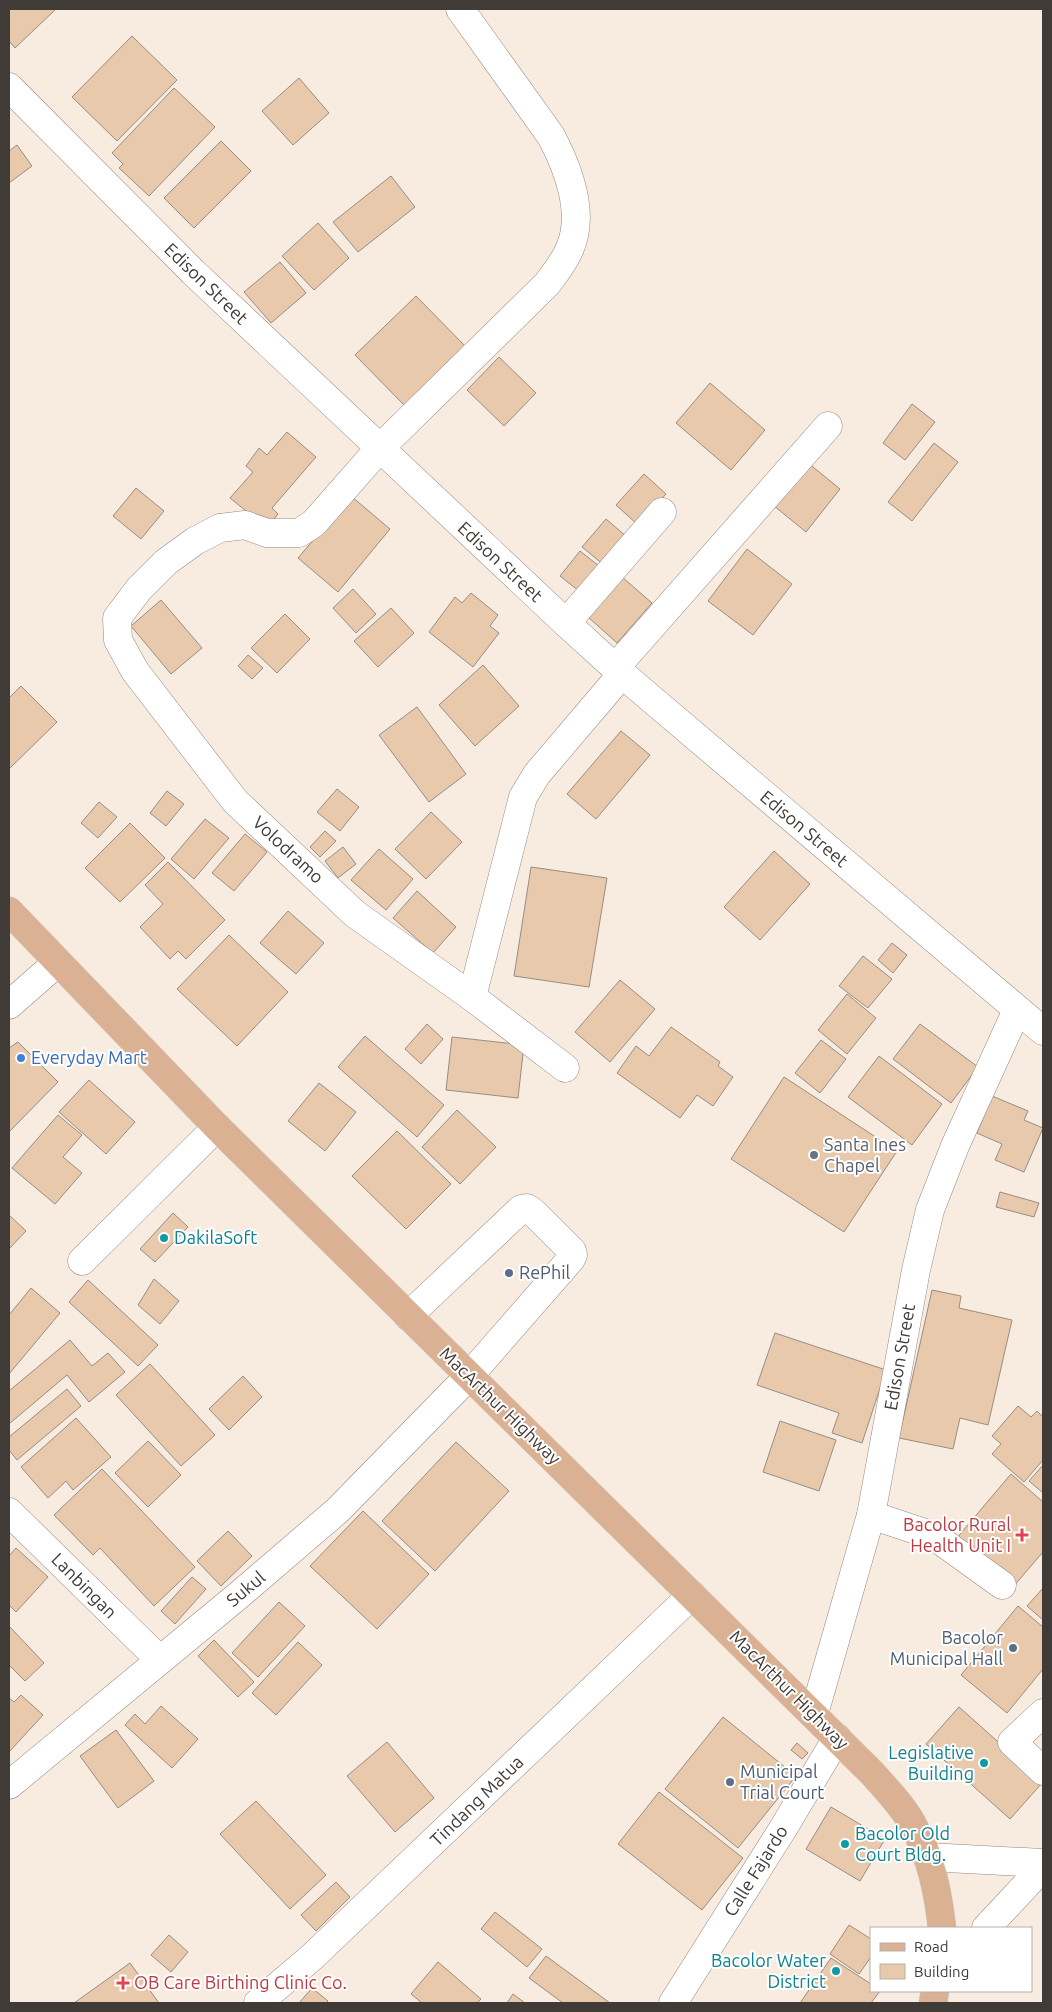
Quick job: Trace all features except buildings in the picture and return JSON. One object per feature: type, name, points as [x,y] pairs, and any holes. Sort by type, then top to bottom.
[{"type":"main road","name":"MacArthur Highway","points":[[9,911],[217,1127],[872,1773],[913,1824],[928,1857],[938,1891],[942,1927]]},
{"type":"street","name":"Volodramo","points":[[460,9],[551,136],[560,153],[568,174],[575,208],[571,246],[561,266],[547,284],[379,449],[314,523],[300,533],[267,533],[244,525],[220,528],[195,541],[166,562],[140,589],[117,618],[118,640],[135,671],[235,801],[355,914],[472,997],[565,1068]]},
{"type":"street","name":"Edison Street","points":[[9,87],[193,272],[566,623],[619,671],[1043,1031]]},
{"type":"street","points":[[472,997],[523,797],[536,774],[619,671],[828,426]]},
{"type":"street","points":[[566,623],[662,512]]},
{"type":"street","points":[[9,1005],[58,962]]},
{"type":"street","name":"Edison Street","points":[[814,1714],[872,1515],[914,1280],[930,1210],[955,1146],[1017,1010]]},
{"type":"street","points":[[82,1261],[217,1127]]},
{"type":"street","name":"Sukul","points":[[9,1785],[338,1510],[469,1376],[573,1255],[572,1251],[534,1213],[527,1208],[521,1209],[408,1316]]},
{"type":"street","name":"Lanbingan","points":[[10,1515],[160,1660]]},
{"type":"street","points":[[872,1515],[934,1536],[1002,1585]]},
{"type":"street","name":"Tindang Matua","points":[[258,2003],[327,1944],[692,1595]]},
{"type":"street","points":[[1043,1713],[1012,1742],[1043,1771]]},
{"type":"street","name":"Calle Fajardo","points":[[673,2003],[784,1827],[837,1738]]},
{"type":"street","points":[[928,1857],[1043,1863]]},
{"type":"street","points":[[987,1927],[1043,1867]]},
{"type":"place","name":"Everyday Mart","points":[[21,1058]]},
{"type":"place","name":"Santa Ines Chapel","points":[[814,1155]]},
{"type":"place","name":"DakilaSoft","points":[[164,1238]]},
{"type":"place","name":"RePhil","points":[[509,1273]]},
{"type":"place","name":"Bacolor Rural Health Unit I","points":[[1022,1535]]},
{"type":"place","name":"Bacolor Municipal Hall","points":[[1013,1648]]},
{"type":"place","name":"Legislative Building","points":[[984,1763]]},
{"type":"place","name":"Municipal Trial Court","points":[[730,1782]]},
{"type":"place","name":"Bacolor Old Court Bldg.","points":[[845,1844]]},
{"type":"place","name":"Bacolor Water District","points":[[836,1971]]},
{"type":"place","name":"OB Care Birthing Clinic Co.","points":[[123,1983]]}]
